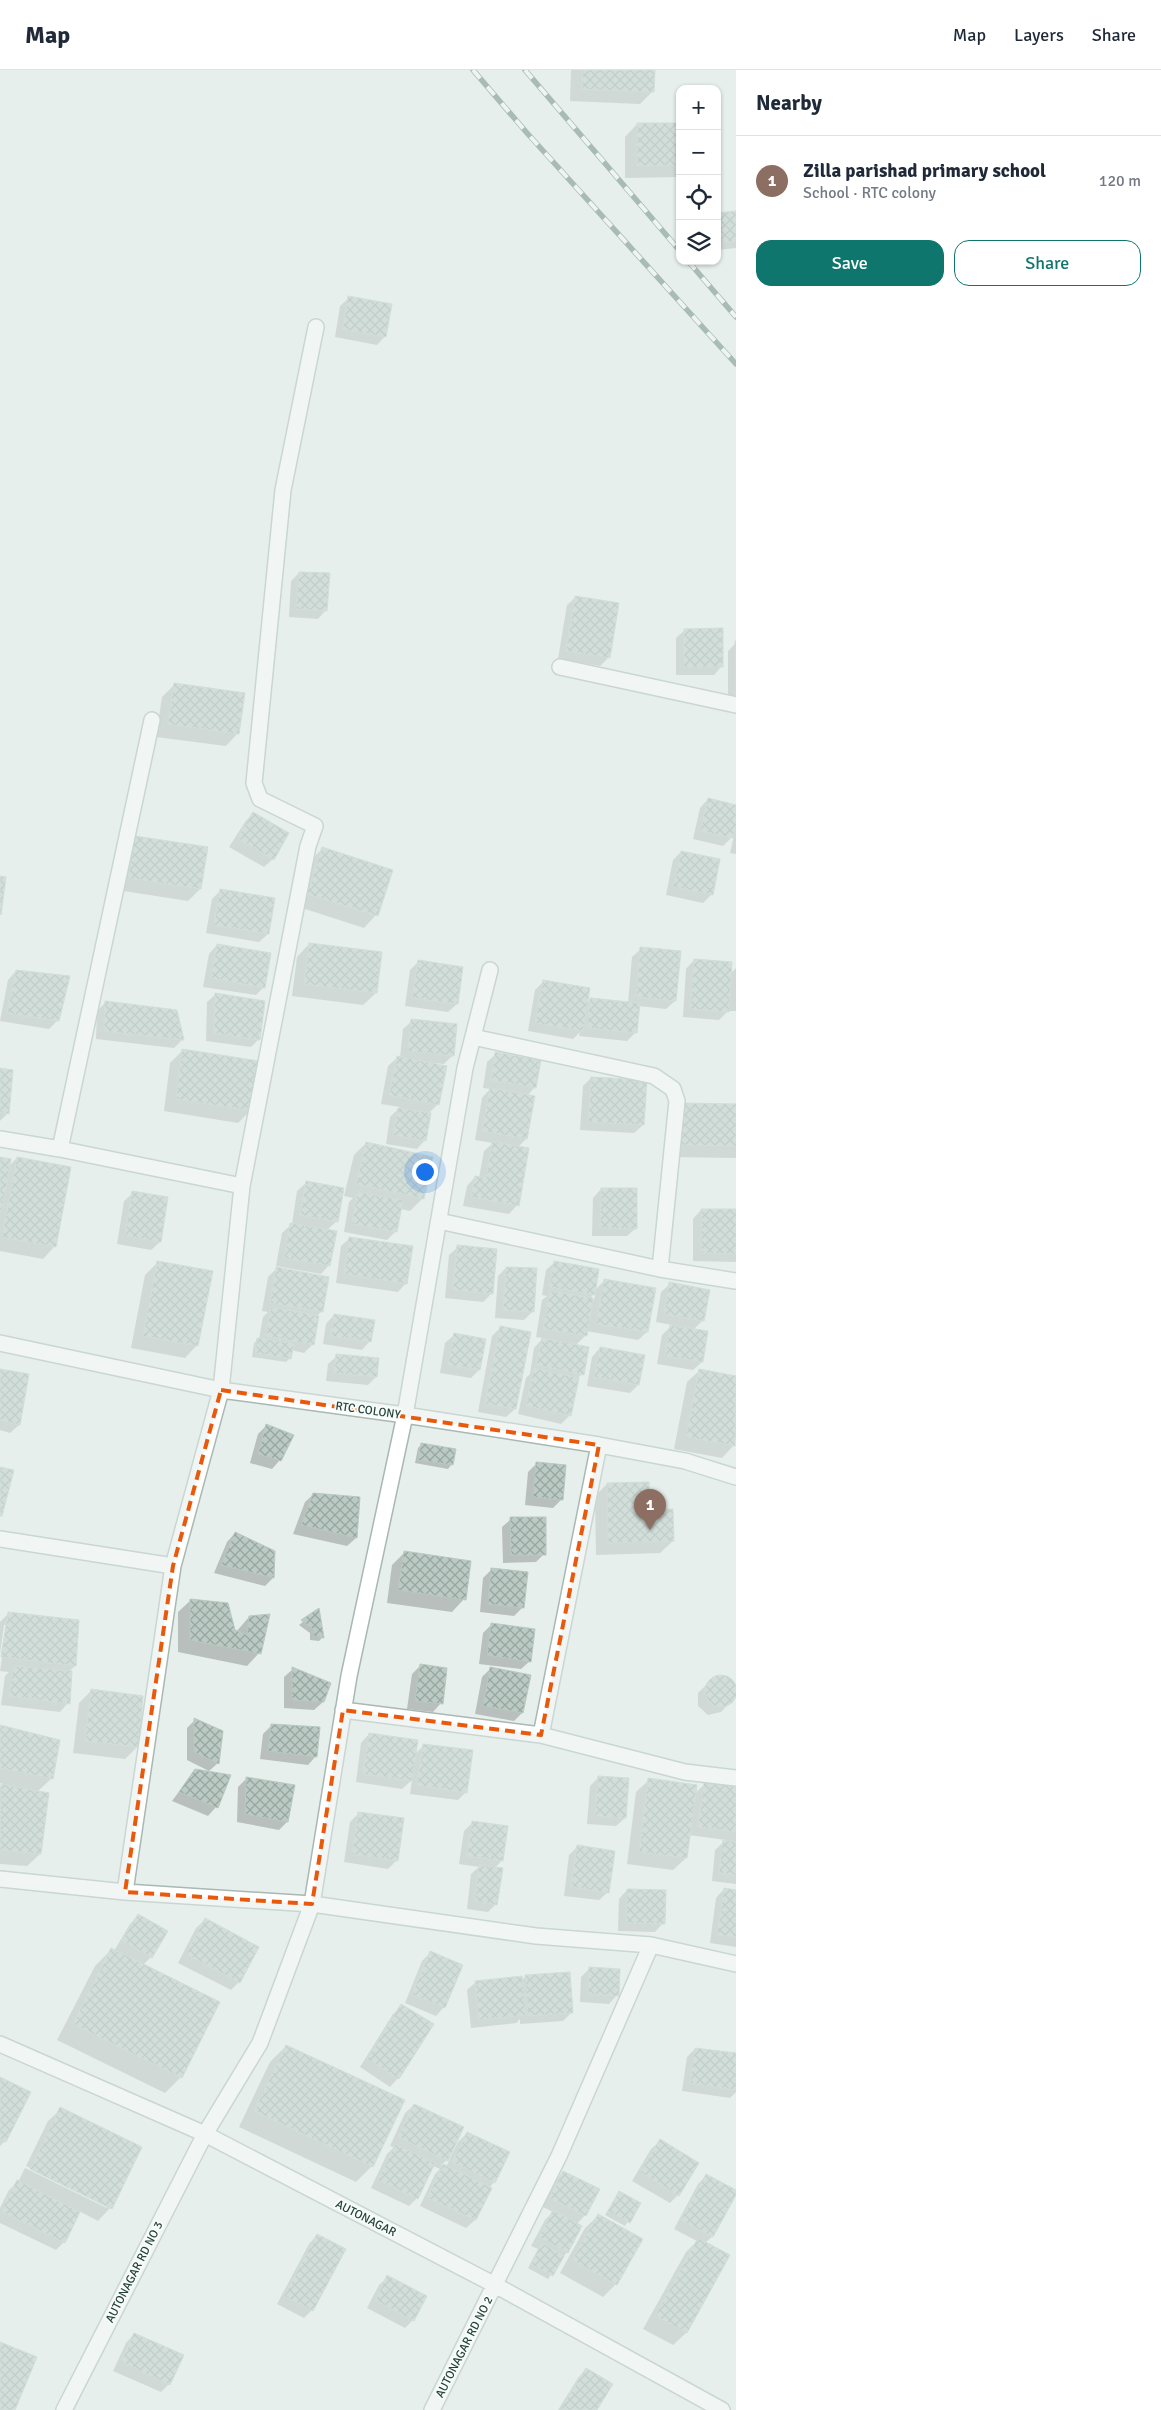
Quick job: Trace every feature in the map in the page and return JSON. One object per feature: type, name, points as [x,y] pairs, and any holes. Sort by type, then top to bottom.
[{"type":"street","points":[[125,1892],[173,1566],[221,1390],[242,1186],[308,846],[315,826],[260,798],[254,783],[282,490],[316,327]]},
{"type":"street","points":[[560,666],[736,705]]},
{"type":"street","points":[[60,1149],[152,720]]},
{"type":"street","name":"AUTONAGAR RD NO 3","points":[[64,2410],[205,2134],[260,2043],[312,1904],[343,1710],[405,1415],[465,1068],[490,970]]},
{"type":"street","points":[[473,1037],[654,1076],[673,1089],[677,1101],[660,1269]]},
{"type":"street","points":[[0,1139],[60,1149],[242,1186]]},
{"type":"street","points":[[439,1221],[660,1269],[736,1281]]},
{"type":"street","name":"RTC COLONY","points":[[0,1343],[221,1390],[405,1415],[598,1445],[685,1461],[736,1477]]},
{"type":"street","points":[[541,1735],[598,1445]]},
{"type":"street","points":[[1,1544],[173,1566]]},
{"type":"street","points":[[343,1710],[541,1735],[685,1772],[736,1778]]},
{"type":"street","points":[[0,1879],[125,1892],[312,1904],[536,1936],[651,1945],[736,1964]]},
{"type":"street","name":"AUTONAGAR RD NO 2","points":[[432,2410],[559,2156],[651,1945]]},
{"type":"street","name":"AUTONAGAR","points":[[0,2044],[205,2134],[495,2285],[722,2410]]},
{"type":"highlighted area","points":[[221,1390],[599,1445],[541,1735],[343,1710],[312,1904],[125,1892],[173,1566]]},
{"type":"building","points":[[583,70],[655,70],[654,92],[582,89]]},
{"type":"building","points":[[637,123],[676,123],[676,165],[637,166]]},
{"type":"building","points":[[736,211],[736,241],[721,243],[721,213]]},
{"type":"building","points":[[348,296],[392,304],[386,337],[343,329]]},
{"type":"building","points":[[299,572],[330,573],[327,611],[296,609]]},
{"type":"building","points":[[575,596],[619,603],[610,658],[566,651]]},
{"type":"building","points":[[723,628],[723,667],[684,667],[684,629]]},
{"type":"building","points":[[735,641],[736,641],[736,699]]},
{"type":"building","points":[[174,683],[245,693],[239,734],[168,724]]},
{"type":"building","points":[[708,798],[736,805],[736,826],[733,838],[700,831]]},
{"type":"building","points":[[253,812],[289,833],[274,860],[237,838]]},
{"type":"building","points":[[135,836],[208,847],[201,889],[128,878]]},
{"type":"building","points":[[322,847],[393,870],[378,916],[307,894]]},
{"type":"building","points":[[681,851],[720,859],[713,895],[673,887]]},
{"type":"building","points":[[0,876],[6,877],[1,915],[0,914]]},
{"type":"building","points":[[220,889],[275,898],[269,934],[214,925]]},
{"type":"building","points":[[309,943],[382,952],[377,993],[304,984]]},
{"type":"building","points":[[217,944],[271,953],[265,988],[211,978]]},
{"type":"building","points":[[640,947],[681,951],[676,1001],[636,997]]},
{"type":"building","points":[[694,959],[732,962],[729,1012],[690,1009]]},
{"type":"building","points":[[418,960],[463,967],[458,1004],[412,998]]},
{"type":"building","points":[[16,970],[70,976],[59,1021],[7,1013]]},
{"type":"building","points":[[543,980],[590,988],[583,1031],[535,1023]]},
{"type":"building","points":[[215,993],[265,1001],[260,1040],[214,1033]]},
{"type":"building","points":[[590,998],[640,1003],[637,1033],[587,1028]]},
{"type":"building","points":[[105,1001],[177,1010],[184,1040],[104,1031]]},
{"type":"building","points":[[411,1019],[457,1024],[454,1056],[408,1051]]},
{"type":"building","points":[[182,1049],[259,1061],[252,1111],[176,1099]]},
{"type":"building","points":[[495,1052],[541,1060],[536,1088],[491,1080]]},
{"type":"building","points":[[397,1056],[447,1066],[439,1105],[389,1095]]},
{"type":"building","points":[[0,1068],[13,1070],[9,1114],[0,1112]]},
{"type":"building","points":[[591,1077],[647,1080],[644,1125],[588,1122]]},
{"type":"building","points":[[490,1088],[535,1096],[527,1139],[482,1131]]},
{"type":"building","points":[[681,1103],[736,1104],[736,1146],[680,1145]]},
{"type":"building","points":[[398,1108],[431,1113],[426,1141],[393,1135]]},
{"type":"building","points":[[366,1142],[433,1157],[424,1199],[356,1184]]},
{"type":"building","points":[[492,1142],[529,1148],[519,1206],[471,1197],[475,1176],[486,1178]]},
{"type":"building","points":[[0,1157],[11,1159],[2,1211],[0,1211]]},
{"type":"building","points":[[17,1157],[71,1167],[56,1247],[2,1237]]},
{"type":"building","points":[[306,1181],[344,1188],[338,1222],[300,1215]]},
{"type":"building","points":[[601,1188],[637,1188],[637,1229],[600,1228]]},
{"type":"building","points":[[132,1191],[168,1197],[161,1242],[125,1236]]},
{"type":"building","points":[[357,1192],[403,1200],[397,1232],[352,1224]]},
{"type":"building","points":[[701,1209],[736,1209],[736,1254],[701,1253]]},
{"type":"building","points":[[290,1223],[337,1231],[330,1266],[284,1258]]},
{"type":"building","points":[[349,1237],[413,1246],[407,1284],[344,1274]]},
{"type":"building","points":[[457,1245],[497,1249],[493,1294],[453,1290]]},
{"type":"building","points":[[157,1261],[213,1271],[198,1346],[143,1336]]},
{"type":"building","points":[[554,1261],[599,1269],[595,1295],[549,1287]]},
{"type":"building","points":[[276,1267],[329,1277],[323,1312],[270,1303]]},
{"type":"building","points":[[506,1267],[537,1268],[534,1312],[503,1310]]},
{"type":"building","points":[[604,1279],[656,1288],[648,1332],[596,1324]]},
{"type":"building","points":[[669,1282],[710,1290],[704,1321],[664,1314]]},
{"type":"building","points":[[550,1291],[593,1298],[587,1336],[543,1329]]},
{"type":"building","points":[[271,1307],[319,1316],[314,1345],[266,1336]]},
{"type":"building","points":[[334,1314],[375,1320],[371,1342],[331,1336]]},
{"type":"building","points":[[670,1325],[708,1331],[703,1362],[665,1356]]},
{"type":"building","points":[[500,1326],[531,1332],[516,1409],[485,1404]]},
{"type":"building","points":[[454,1333],[486,1339],[480,1370],[448,1365]]},
{"type":"building","points":[[257,1338],[294,1343],[291,1359],[255,1353]]},
{"type":"building","points":[[542,1338],[589,1347],[584,1375],[536,1365]]},
{"type":"building","points":[[600,1347],[645,1355],[639,1385],[594,1377]]},
{"type":"building","points":[[336,1354],[379,1358],[377,1377],[334,1373]]},
{"type":"building","points":[[534,1368],[579,1378],[571,1416],[526,1406]]},
{"type":"building","points":[[0,1369],[29,1374],[20,1425],[0,1420]]},
{"type":"building","points":[[699,1369],[736,1376],[735,1446],[686,1437]]},
{"type":"building","points":[[266,1424],[294,1435],[281,1461],[258,1454]]},
{"type":"building","points":[[421,1443],[456,1449],[453,1465],[418,1460]]},
{"type":"building","points":[[536,1462],[566,1465],[563,1500],[533,1497]]},
{"type":"building","points":[[0,1467],[14,1470],[2,1516],[0,1516]]},
{"type":"building","points":[[649,1482],[650,1510],[673,1509],[674,1541],[608,1543],[607,1483]]},
{"type":"building","points":[[313,1493],[360,1497],[357,1538],[301,1525]]},
{"type":"building","points":[[510,1517],[546,1517],[546,1555],[511,1555]]},
{"type":"building","points":[[235,1532],[275,1551],[274,1578],[221,1565]]},
{"type":"building","points":[[404,1551],[471,1561],[466,1600],[398,1590]]},
{"type":"building","points":[[491,1568],[528,1572],[524,1608],[488,1604]]},
{"type":"building","points":[[190,1599],[228,1603],[235,1630],[247,1635],[249,1616],[270,1614],[261,1654],[190,1640]]},
{"type":"building","points":[[319,1608],[324,1638],[314,1636],[313,1629],[301,1620]]},
{"type":"building","points":[[8,1612],[79,1620],[76,1666],[1,1657]]},
{"type":"building","points":[[491,1623],[535,1629],[531,1662],[487,1655]]},
{"type":"building","points":[[420,1664],[447,1668],[443,1704],[415,1701]]},
{"type":"building","points":[[13,1666],[72,1671],[70,1704],[9,1696]]},
{"type":"building","points":[[292,1667],[331,1683],[324,1702],[292,1700]]},
{"type":"building","points":[[490,1667],[531,1675],[523,1713],[483,1706]]},
{"type":"building","points":[[721,1675],[727,1676],[732,1680],[736,1685],[736,1697],[732,1702],[727,1706],[721,1707],[715,1706],[710,1702],[706,1697],[705,1691],[706,1685],[710,1680],[715,1676]]},
{"type":"building","points":[[91,1689],[143,1696],[139,1747],[85,1741]]},
{"type":"building","points":[[194,1718],[223,1731],[219,1764],[194,1752]]},
{"type":"building","points":[[271,1724],[320,1727],[317,1757],[268,1751]]},
{"type":"building","points":[[0,1725],[60,1740],[53,1779],[0,1768]]},
{"type":"building","points":[[369,1733],[418,1740],[412,1781],[363,1774]]},
{"type":"building","points":[[423,1744],[473,1750],[467,1793],[417,1785]]},
{"type":"building","points":[[195,1769],[231,1775],[218,1808],[179,1792]]},
{"type":"building","points":[[598,1776],[629,1778],[626,1818],[595,1816]]},
{"type":"building","points":[[246,1777],[295,1785],[288,1822],[245,1814]]},
{"type":"building","points":[[648,1778],[697,1785],[687,1858],[639,1852]]},
{"type":"building","points":[[704,1782],[736,1787],[736,1832],[698,1827]]},
{"type":"building","points":[[1,1784],[49,1793],[41,1854],[0,1850]]},
{"type":"building","points":[[358,1812],[404,1818],[398,1861],[352,1854]]},
{"type":"building","points":[[472,1821],[508,1826],[503,1861],[467,1856]]},
{"type":"building","points":[[723,1840],[736,1842],[736,1875],[719,1873]]},
{"type":"building","points":[[577,1845],[615,1851],[609,1893],[571,1887]]},
{"type":"building","points":[[479,1865],[503,1868],[497,1905],[475,1901]]},
{"type":"building","points":[[724,1888],[736,1890],[736,1937],[717,1935]]},
{"type":"building","points":[[627,1889],[666,1890],[665,1924],[626,1923]]},
{"type":"building","points":[[138,1914],[168,1931],[152,1958],[122,1940]]},
{"type":"building","points":[[205,1918],[259,1947],[240,1983],[186,1954]]},
{"type":"building","points":[[111,1948],[220,2002],[182,2078],[73,2024]]},
{"type":"building","points":[[430,1951],[463,1965],[445,2008],[412,1994]]},
{"type":"building","points":[[589,1967],[620,1969],[619,1996],[588,1994]]},
{"type":"building","points":[[570,1972],[573,2013],[528,2016],[525,1975]]},
{"type":"building","points":[[522,1976],[526,2015],[479,2020],[475,1981]]},
{"type":"building","points":[[401,2004],[434,2024],[399,2079],[367,2059]]},
{"type":"building","points":[[286,2045],[405,2100],[373,2167],[254,2111]]},
{"type":"building","points":[[695,2048],[736,2053],[736,2090],[690,2083]]},
{"type":"building","points":[[0,2077],[31,2092],[6,2142],[0,2139]]},
{"type":"building","points":[[414,2104],[464,2127],[448,2161],[398,2137]]},
{"type":"building","points":[[60,2107],[142,2147],[112,2209],[30,2169]]},
{"type":"building","points":[[467,2132],[510,2152],[495,2183],[452,2162]]},
{"type":"building","points":[[660,2139],[699,2163],[679,2196],[640,2172]]},
{"type":"building","points":[[395,2144],[435,2163],[418,2199],[378,2180]]},
{"type":"building","points":[[443,2164],[492,2188],[476,2220],[427,2198]]},
{"type":"building","points":[[563,2171],[600,2189],[586,2216],[549,2198]]},
{"type":"building","points":[[706,2174],[736,2190],[736,2195],[713,2237],[681,2220]]},
{"type":"building","points":[[17,2180],[80,2212],[65,2243],[1,2211]]},
{"type":"building","points":[[619,2191],[641,2203],[630,2223],[608,2211]]},
{"type":"building","points":[[553,2210],[582,2226],[568,2253],[539,2237]]},
{"type":"building","points":[[598,2214],[643,2239],[617,2285],[572,2260]]},
{"type":"building","points":[[317,2234],[346,2249],[313,2311],[284,2296]]},
{"type":"building","points":[[698,2238],[730,2255],[687,2333],[655,2316]]},
{"type":"building","points":[[542,2243],[564,2256],[553,2276],[531,2264]]},
{"type":"building","points":[[387,2275],[427,2296],[414,2321],[375,2300]]},
{"type":"building","points":[[134,2333],[184,2355],[170,2385],[121,2362]]},
{"type":"building","points":[[0,2342],[37,2357],[15,2410],[0,2410]]},
{"type":"building","points":[[586,2368],[613,2384],[597,2410],[560,2410]]},
{"type":"railway","points":[[473,70],[527,133],[736,364]]},
{"type":"railway","points":[[525,70],[676,246]]},
{"type":"railway","points":[[691,265],[736,317]]},
{"type":"place","name":"Zilla parishad primary school","points":[[650,1530]]}]
